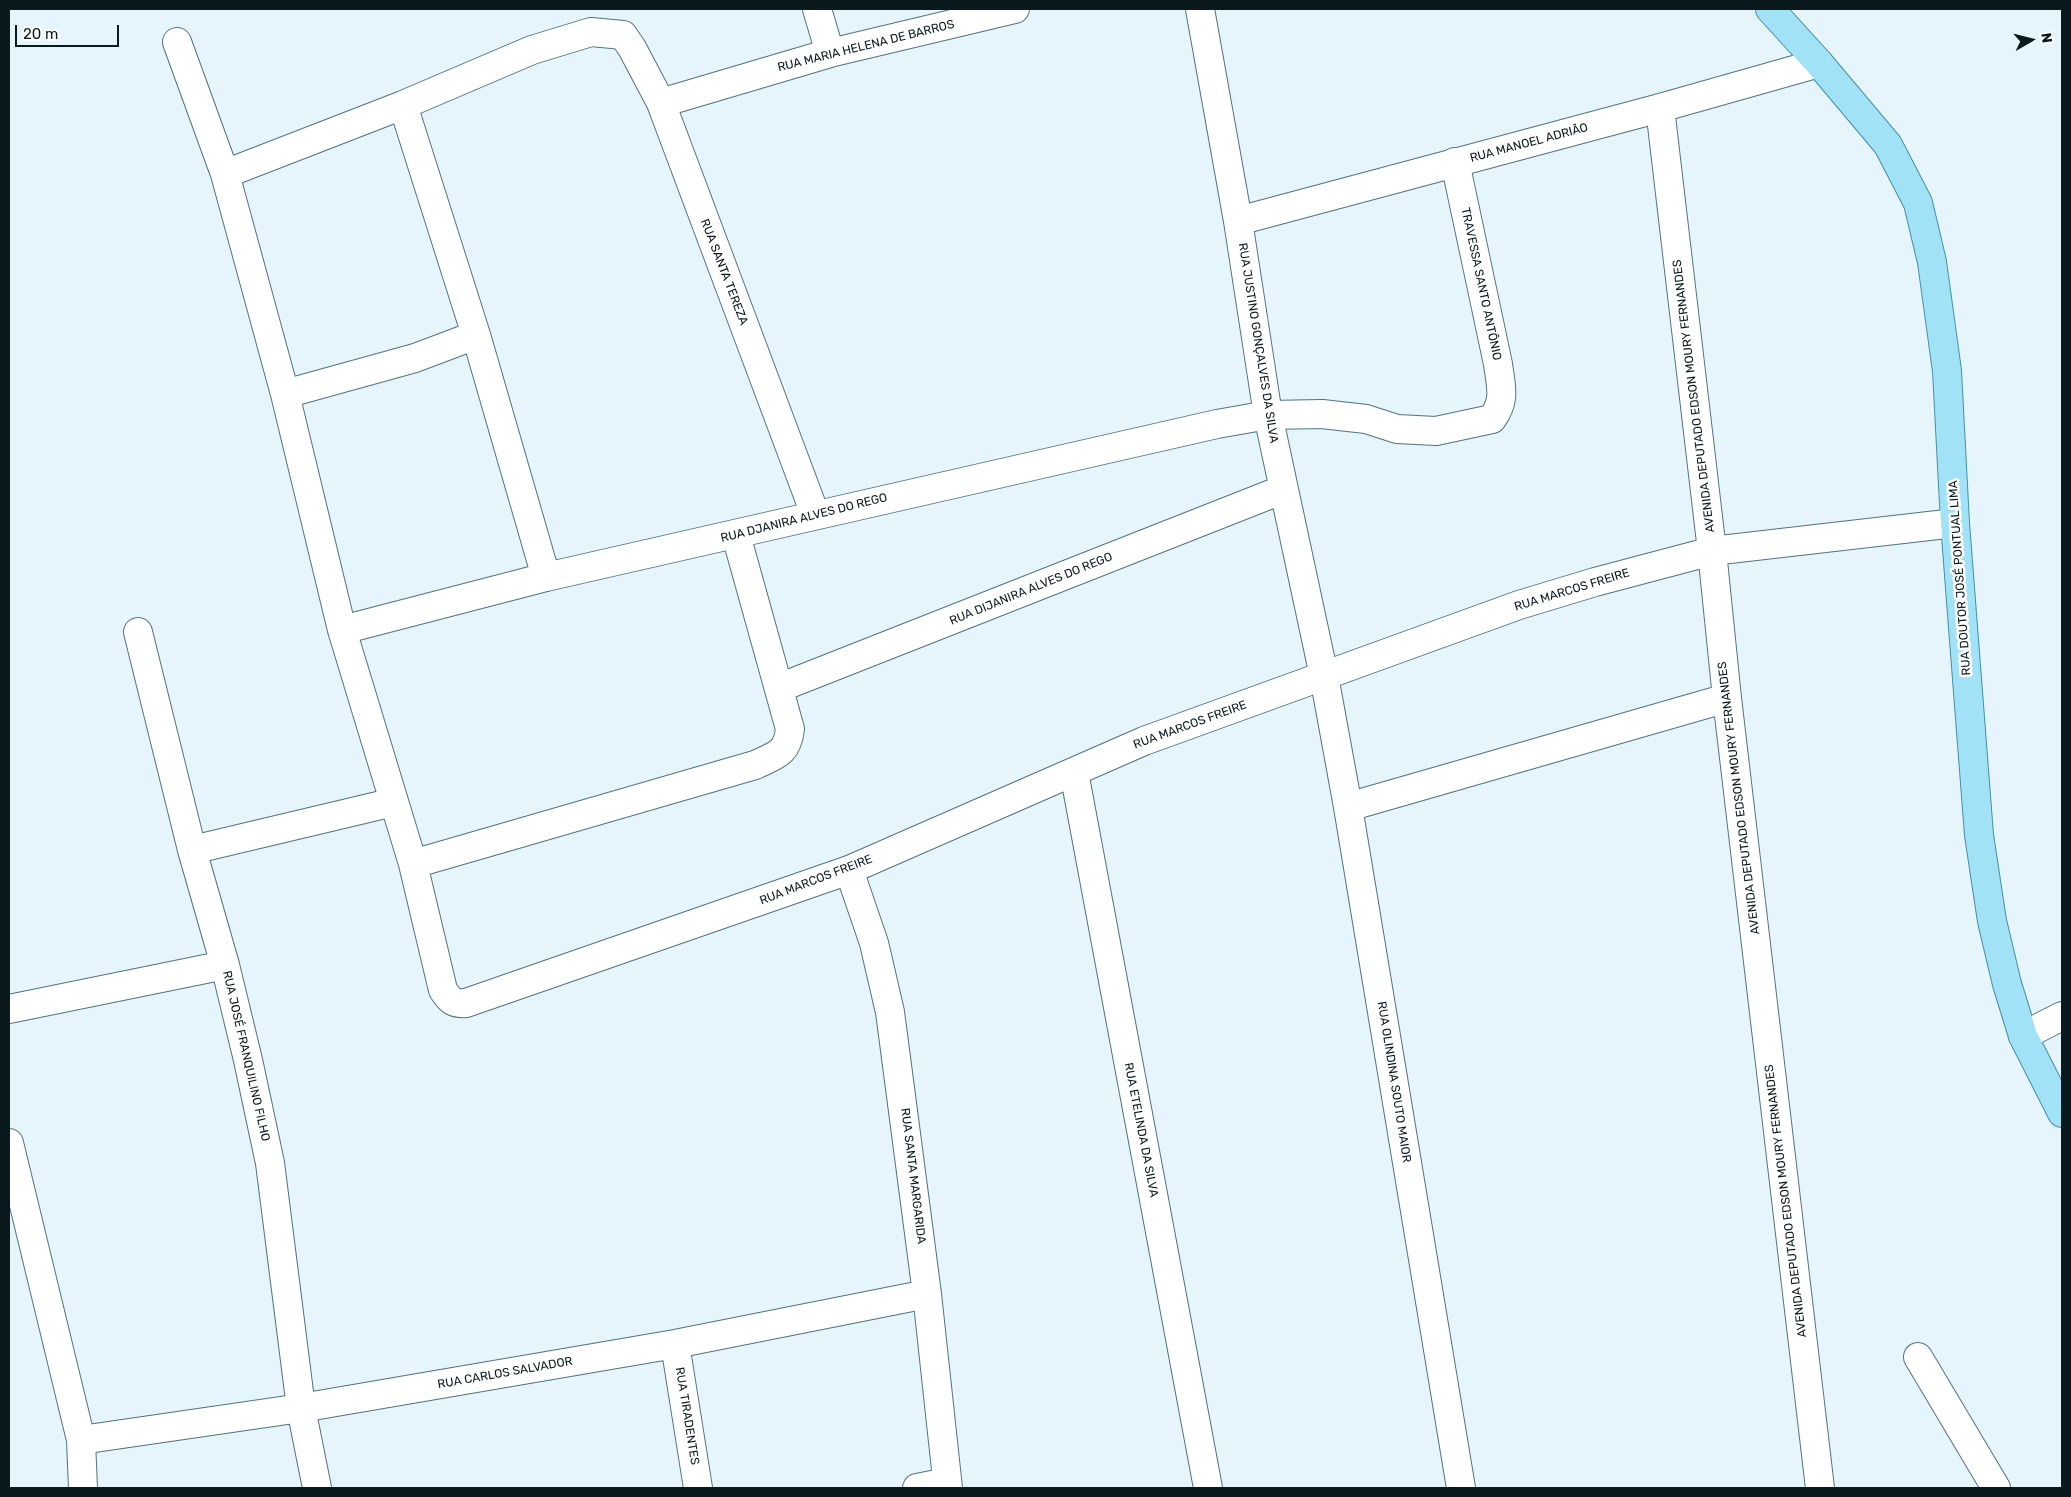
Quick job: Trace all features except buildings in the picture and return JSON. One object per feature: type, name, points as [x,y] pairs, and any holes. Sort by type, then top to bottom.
[{"type":"main road","name":"RUA DOUTOR JOSÉ PONTUAL LIMA","points":[[1770,9],[1819,63],[1888,145],[1918,203],[1932,262],[1947,371],[1955,523],[1979,835],[1992,921],[2007,984],[2023,1036],[2062,1113]]},
{"type":"street","points":[[817,9],[830,53]]},
{"type":"street","name":"RUA MARIA HELENA DE BARROS","points":[[661,103],[830,53],[1015,9]]},
{"type":"street","name":"RUA JUSTINO GONÇALVES DA SILVA","points":[[1200,9],[1238,221],[1268,415],[1324,676]]},
{"type":"street","name":"RUA SANTA TEREZA","points":[[403,106],[532,50],[573,36],[592,32],[623,35],[632,48],[661,103],[815,514]]},
{"type":"street","points":[[177,42],[225,174],[285,394],[342,630],[412,864],[755,765],[781,753],[789,742],[790,729],[736,535]]},
{"type":"street","name":"RUA MANOEL ADRIÃO","points":[[1238,221],[1660,108],[1819,63]]},
{"type":"street","points":[[225,174],[403,106],[476,335],[546,577]]},
{"type":"street","name":"AVENIDA DEPUTADO EDSON MOURY FERNANDES","points":[[1660,108],[1712,551],[1726,698],[1820,1488]]},
{"type":"street","name":"TRAVESSA SANTO ANTÔNIO","points":[[1456,162],[1498,364],[1501,388],[1500,407]]},
{"type":"street","points":[[285,394],[415,358],[476,335]]},
{"type":"street","name":"RUA DJANIRA ALVES DO REGO","points":[[342,630],[546,577],[736,535],[815,514],[1163,435],[1268,415],[1322,414],[1366,419],[1398,429],[1436,431],[1492,419],[1500,407]]},
{"type":"street","name":"RUA DIJANIRA ALVES DO REGO","points":[[779,688],[1284,489]]},
{"type":"street","name":"RUA MARCOS FREIRE","points":[[412,864],[443,990],[448,999],[455,1004],[466,1003],[849,870],[1144,741],[1519,605],[1595,582],[1712,551],[1955,523]]},
{"type":"street","name":"RUA JOSÉ FRANQUILINO FILHO","points":[[138,632],[192,850],[225,965],[270,1162],[301,1408],[317,1488]]},
{"type":"street","name":"RUA OLINDINA SOUTO MAIOR","points":[[1324,676],[1348,807],[1461,1488]]},
{"type":"street","points":[[1348,807],[1726,698]]},
{"type":"street","name":"RUA ETELINDA DA SILVA","points":[[1074,772],[1208,1488]]},
{"type":"street","points":[[192,850],[394,802]]},
{"type":"street","name":"RUA SANTA MARGARIDA","points":[[849,870],[874,943],[890,1012],[927,1294],[948,1485]]},
{"type":"street","points":[[9,1009],[225,965]]},
{"type":"street","points":[[2023,1036],[2062,1016]]},
{"type":"street","points":[[9,1143],[81,1440],[83,1488]]},
{"type":"street","name":"RUA CARLOS SALVADOR","points":[[81,1440],[301,1408],[675,1344],[927,1294]]},
{"type":"street","name":"RUA TIRADENTES","points":[[675,1344],[698,1488]]},
{"type":"street","points":[[1918,1357],[1996,1488]]},
{"type":"street","points":[[917,1488],[948,1485]]}]
